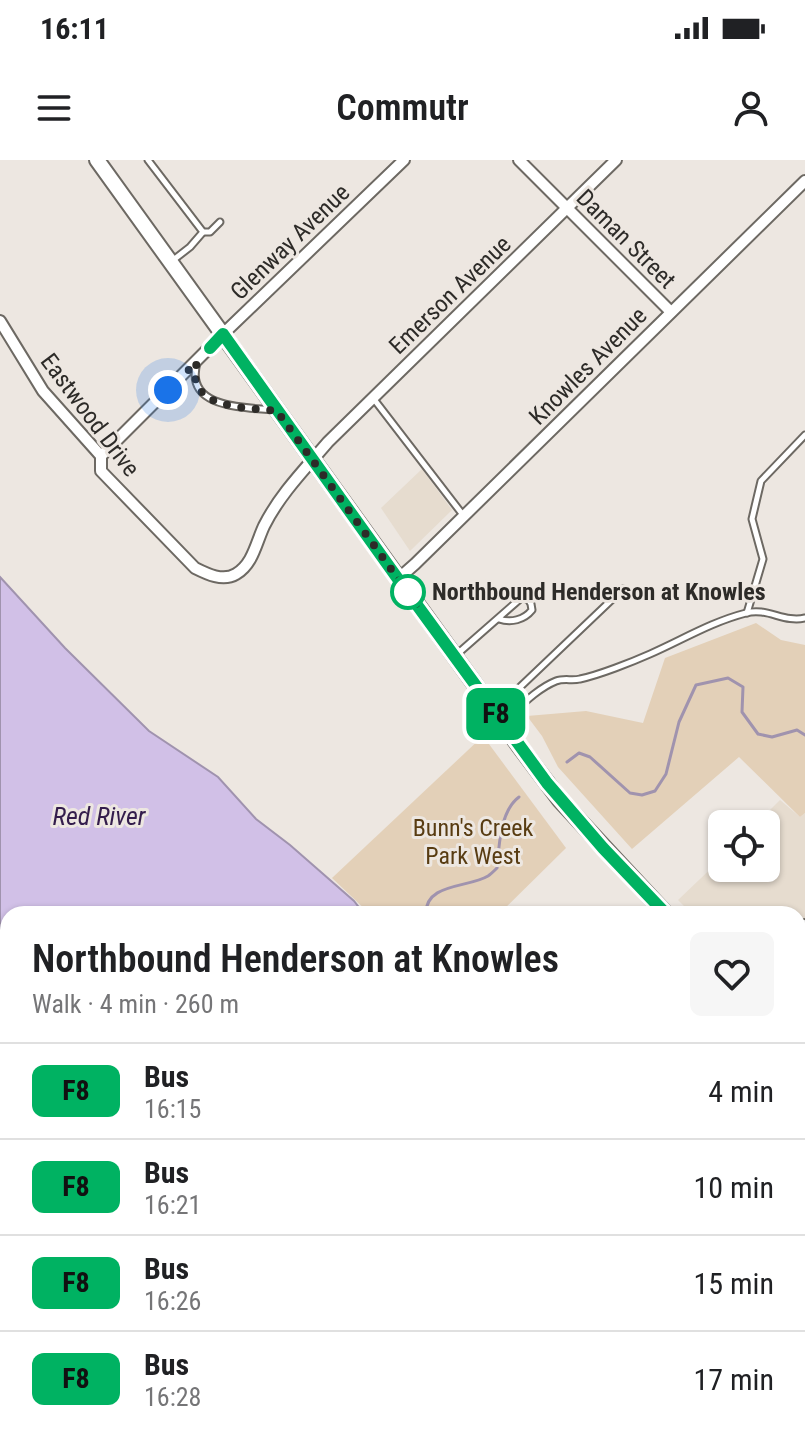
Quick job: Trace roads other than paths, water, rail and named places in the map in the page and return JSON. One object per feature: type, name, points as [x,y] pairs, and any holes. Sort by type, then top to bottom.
[{"type":"main road","points":[[98,160],[560,800],[659,906]]},
{"type":"street","name":"Glenway Avenue","points":[[101,456],[404,160]]},
{"type":"street","name":"Daman Street","points":[[519,160],[671,312]]},
{"type":"street","name":"Emerson Avenue","points":[[313,460],[616,160]]},
{"type":"street","name":"Knowles Avenue","points":[[398,579],[805,181]]},
{"type":"street","name":"Eastwood Drive","points":[[0,321],[43,391],[101,456],[101,471],[195,568],[215,577],[234,576],[249,563],[264,526],[286,490],[313,460]]},
{"type":"lane","points":[[148,160],[203,232]]},
{"type":"lane","points":[[171,262],[203,232],[210,232],[220,222]]},
{"type":"lane","points":[[197,362],[194,373],[198,388],[210,399],[225,405],[277,411]]},
{"type":"lane","points":[[373,398],[464,516]]},
{"type":"lane","points":[[747,613],[763,559],[752,519],[761,481],[805,435]]},
{"type":"lane","points":[[498,717],[623,589]]},
{"type":"lane","points":[[454,657],[521,598],[528,599],[531,604],[532,610],[526,617],[506,621],[499,619]]},
{"type":"lane","points":[[498,717],[559,680],[579,679],[649,655],[696,631],[747,613],[761,611],[784,619],[805,618]]},
{"type":"water","name":"Red River","points":[[0,577],[65,648],[149,731],[218,777],[256,819],[358,906],[0,906]]},
{"type":"waterway","points":[[567,762],[579,753],[590,757],[630,793],[642,795],[655,791],[666,774],[679,722],[696,685],[728,678],[743,687],[742,712],[758,734],[772,737],[797,730],[805,735]]},
{"type":"waterway","points":[[428,906],[432,897],[440,892],[480,880],[497,868],[504,820],[519,797]]},
{"type":"place","name":"Northbound Henderson at Knowles","points":[[408,592]]},
{"type":"park label","name":"Bunn's Creek Park West","points":[[473,842]]}]
